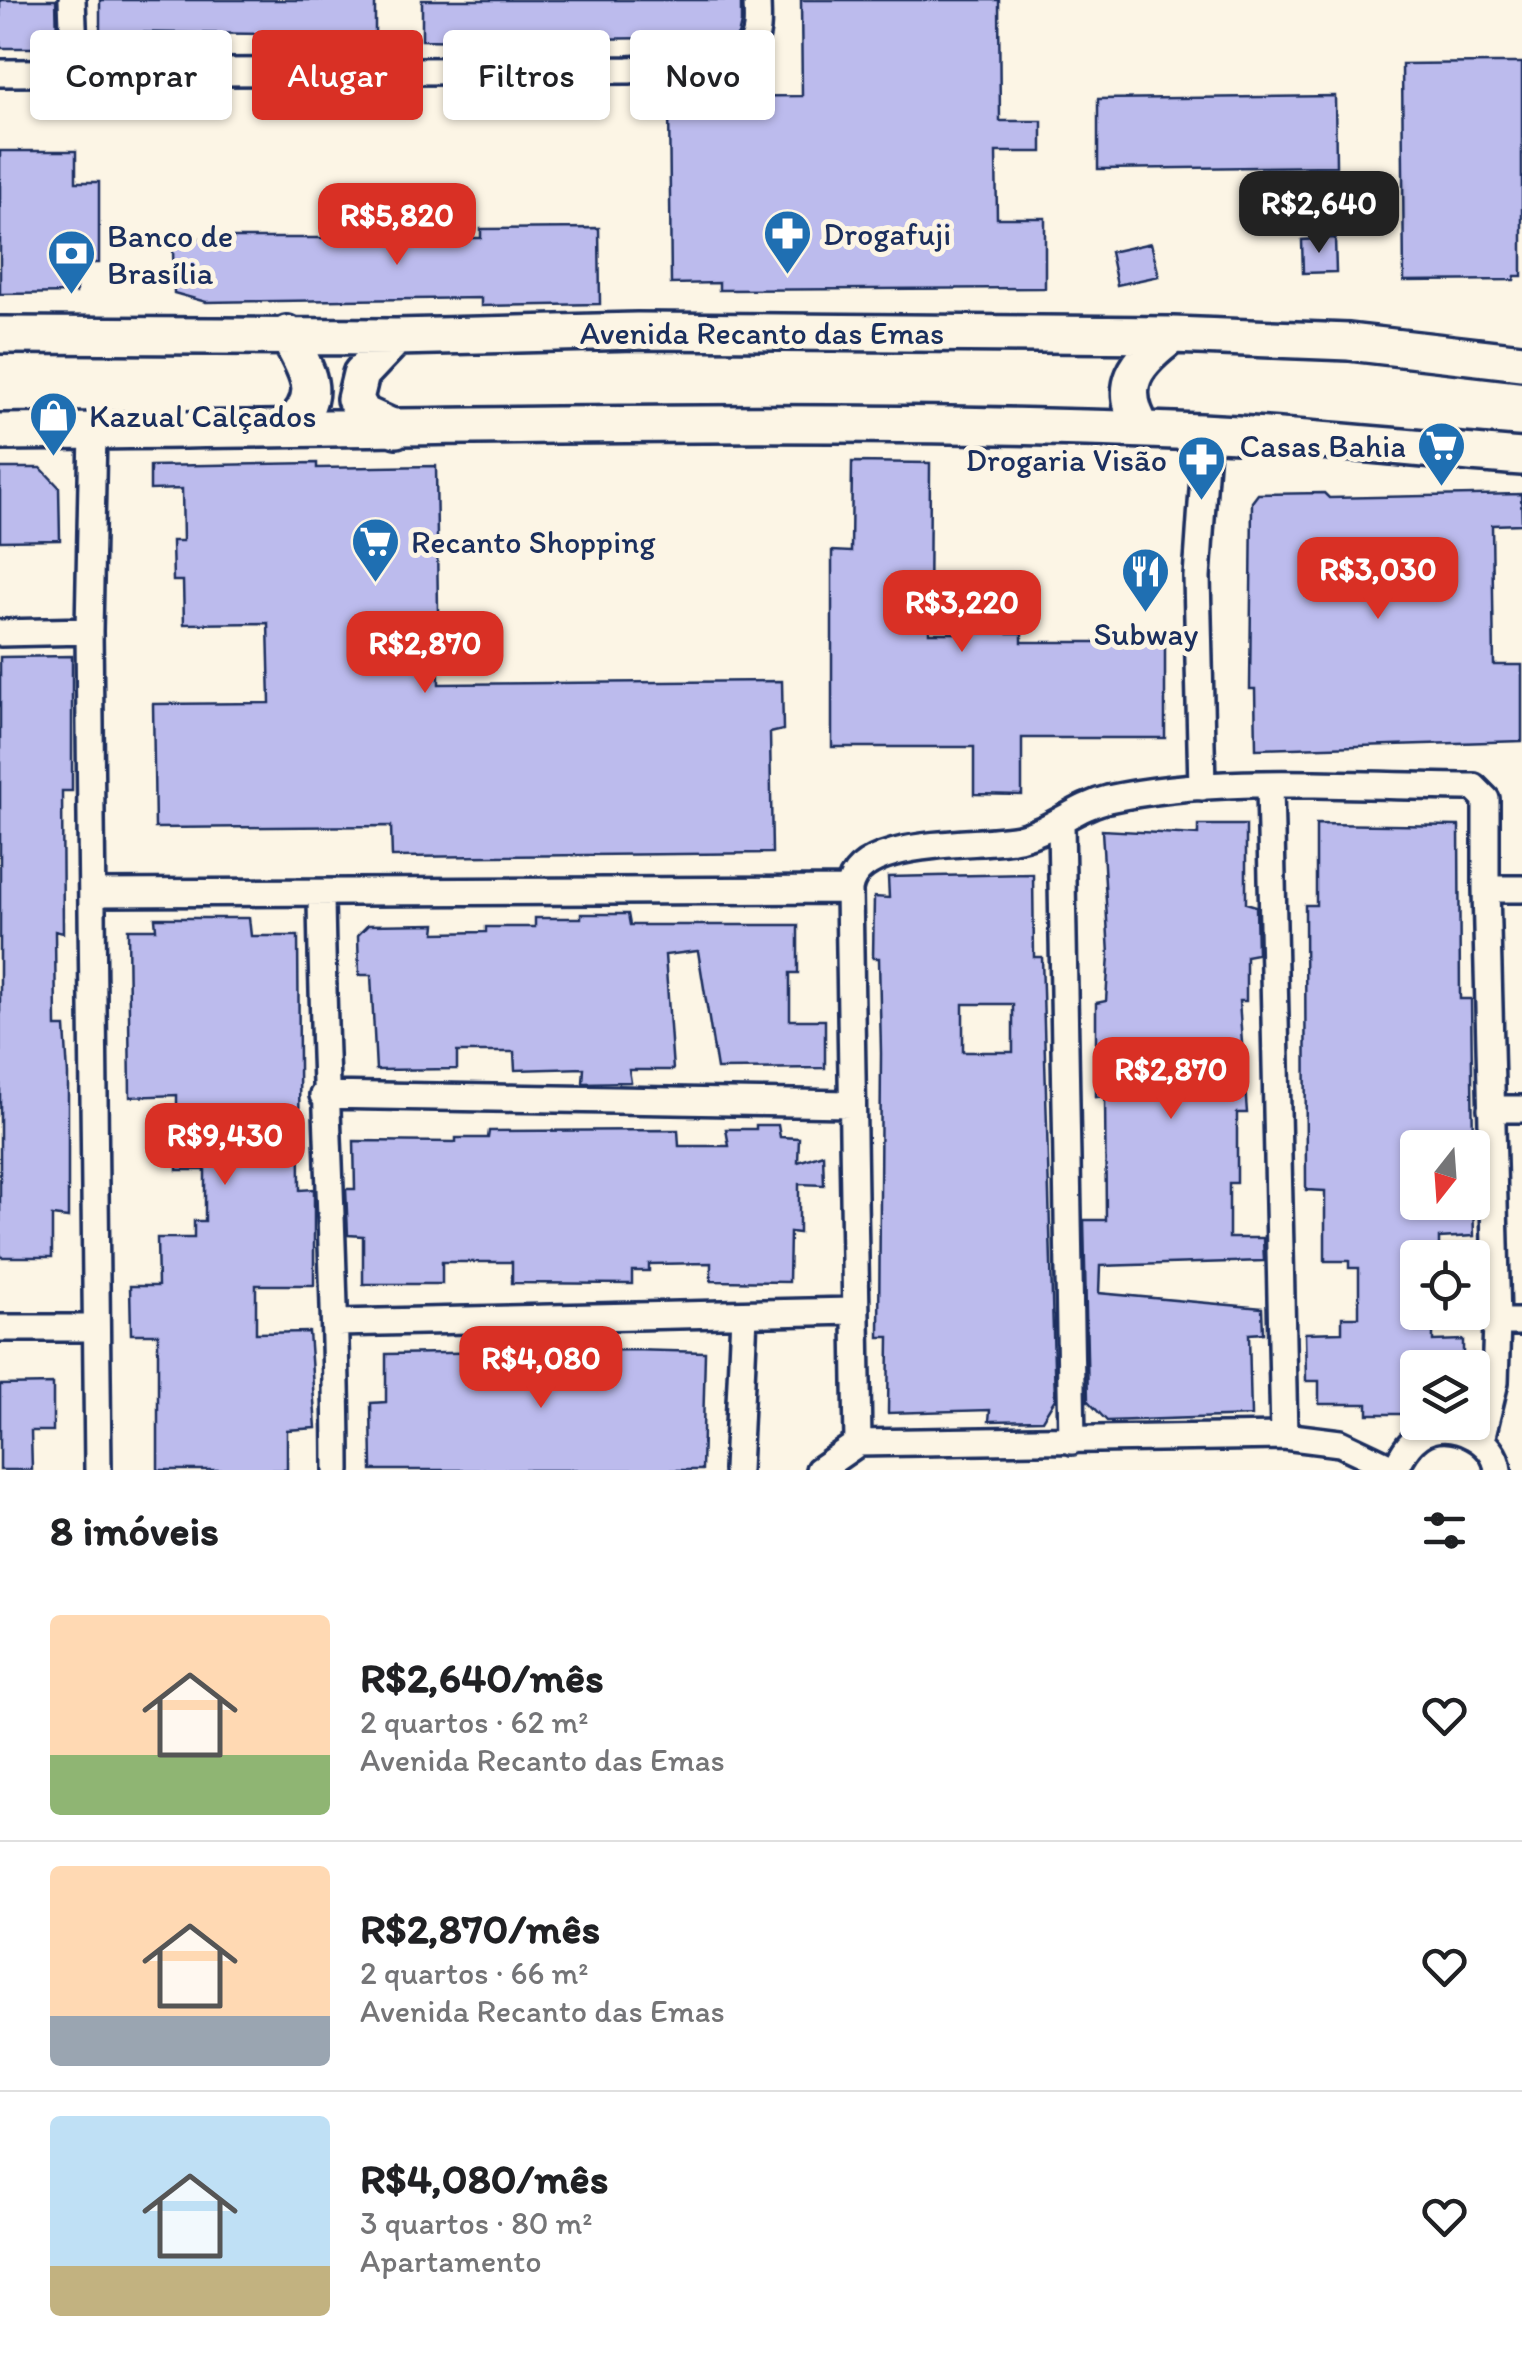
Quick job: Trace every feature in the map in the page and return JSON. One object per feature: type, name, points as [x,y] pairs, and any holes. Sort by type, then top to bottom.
[{"type":"main road","name":"Avenida Recanto das Emas","points":[[0,335],[396,337],[637,330],[1173,335],[1350,342],[1522,362]]},
{"type":"main road","points":[[287,334],[308,375],[312,396],[307,411],[291,425]]},
{"type":"main road","points":[[1143,430],[1128,398],[1131,382],[1141,361],[1173,335]]},
{"type":"main road","points":[[396,337],[362,374],[355,399],[363,414],[396,429]]},
{"type":"main road","points":[[0,432],[291,425],[396,429],[791,424],[1207,432],[1522,457]]},
{"type":"street","points":[[72,0],[73,30]]},
{"type":"street","points":[[232,73],[629,70],[719,62],[740,57],[750,47],[757,32],[758,0]]},
{"type":"street","points":[[0,73],[30,73]]},
{"type":"street","points":[[94,431],[88,631],[93,894],[93,1328],[98,1470]]},
{"type":"street","points":[[1202,787],[1197,577],[1207,432]]},
{"type":"street","points":[[0,633],[88,631]]},
{"type":"street","points":[[1270,786],[1284,1436]]},
{"type":"street","points":[[858,1443],[849,890],[856,869],[872,858],[898,850],[1022,838],[1061,824],[1080,806],[1202,787],[1474,787],[1486,799],[1491,1109],[1510,1322],[1490,1400]]},
{"type":"street","points":[[1061,824],[1072,1441]]},
{"type":"street","points":[[1486,889],[1522,888]]},
{"type":"street","points":[[93,894],[849,890]]},
{"type":"street","points":[[321,894],[324,1095],[337,1323],[337,1470]]},
{"type":"street","points":[[324,1095],[850,1104]]},
{"type":"street","points":[[1491,1109],[1522,1109]]},
{"type":"street","points":[[337,1323],[853,1311]]},
{"type":"street","points":[[737,1470],[744,1315]]},
{"type":"street","points":[[0,1328],[93,1328]]},
{"type":"street","points":[[819,1470],[858,1443],[1284,1436],[1340,1443],[1394,1470],[1407,1446],[1415,1440]]},
{"type":"street","points":[[1481,1440],[1498,1470]]},
{"type":"building","points":[[0,0],[56,0],[57,30],[30,30],[30,48],[0,48]]},
{"type":"building","points":[[100,0],[375,0],[375,30],[252,30],[252,34],[232,33],[232,30],[100,30]]},
{"type":"building","points":[[422,0],[741,0],[739,30],[630,30],[630,38],[610,39],[610,30],[470,28],[443,30],[443,40],[423,40]]},
{"type":"building","points":[[801,0],[999,0],[1000,121],[1042,121],[1042,152],[996,152],[997,218],[1045,218],[1045,288],[719,290],[719,283],[671,284],[669,120],[775,120],[775,96],[802,96]]},
{"type":"building","points":[[1522,63],[1522,276],[1515,276],[1514,280],[1404,281],[1402,64]]},
{"type":"building","points":[[1335,96],[1336,166],[1098,169],[1098,99]]},
{"type":"building","points":[[0,151],[76,151],[76,182],[99,182],[99,263],[76,263],[76,293],[0,294]]},
{"type":"building","points":[[599,228],[600,304],[481,306],[481,298],[206,302],[174,293],[173,248],[198,238],[481,238],[481,229]]},
{"type":"building","points":[[1335,238],[1336,272],[1303,273],[1302,240]]},
{"type":"building","points":[[1151,243],[1159,276],[1117,285],[1110,252]]},
{"type":"building","points":[[852,462],[930,463],[929,633],[1022,633],[1022,642],[1165,642],[1165,738],[1022,738],[1022,795],[974,794],[974,747],[832,747],[832,551],[851,552]]},
{"type":"building","name":"Recanto Shopping","points":[[317,463],[317,468],[436,466],[439,684],[782,681],[783,730],[770,733],[772,853],[392,857],[391,826],[155,828],[153,704],[270,703],[268,623],[184,624],[183,581],[173,581],[172,541],[183,541],[182,489],[150,490],[150,466]]},
{"type":"building","points":[[0,468],[41,468],[59,487],[60,540],[0,541]]},
{"type":"building","points":[[1324,493],[1329,498],[1521,494],[1522,524],[1492,525],[1494,665],[1522,665],[1522,741],[1256,749],[1255,689],[1250,689],[1252,502],[1258,494]]},
{"type":"building","points":[[72,656],[72,791],[62,791],[63,933],[55,931],[56,1027],[65,1027],[68,1075],[68,1218],[52,1216],[52,1257],[0,1257],[0,657]]},
{"type":"building","points":[[1316,824],[1459,826],[1460,999],[1471,999],[1473,1130],[1400,1130],[1400,1220],[1474,1220],[1474,1236],[1400,1240],[1400,1330],[1433,1332],[1433,1341],[1463,1340],[1463,1350],[1400,1350],[1400,1414],[1368,1414],[1368,1404],[1319,1404],[1319,1381],[1306,1381],[1305,1333],[1342,1332],[1342,1317],[1359,1317],[1359,1268],[1349,1268],[1349,1261],[1325,1261],[1325,1191],[1306,1190],[1305,905],[1316,905]]},
{"type":"building","points":[[1198,825],[1246,825],[1246,903],[1256,906],[1257,954],[1246,956],[1246,1001],[1239,1001],[1247,1113],[1237,1113],[1237,1183],[1229,1183],[1229,1238],[1263,1238],[1264,1261],[1100,1266],[1099,1293],[1262,1308],[1263,1333],[1249,1334],[1251,1416],[1107,1421],[1088,1401],[1084,1220],[1106,1220],[1105,1096],[1096,1097],[1096,1003],[1106,1001],[1109,955],[1102,830],[1198,835]]},
{"type":"building","points":[[1033,874],[1034,957],[1042,957],[1055,1399],[1042,1420],[989,1421],[990,1410],[888,1413],[889,1337],[879,1337],[881,1053],[879,958],[873,958],[874,897],[889,898],[888,877]],"holes":[[[963,1004],[1013,1004],[1013,1052],[963,1052]]]},
{"type":"building","points":[[581,914],[628,914],[630,925],[798,925],[798,973],[790,973],[790,1020],[825,1020],[825,1068],[717,1069],[698,951],[665,955],[673,1070],[629,1070],[631,1082],[583,1083],[584,1068],[515,1070],[514,1052],[457,1052],[457,1069],[376,1070],[371,975],[359,975],[358,935],[368,925],[436,924],[435,933],[486,932],[486,927],[535,927],[535,918],[581,918]]},
{"type":"building","points":[[155,918],[249,918],[251,936],[298,936],[300,1190],[314,1189],[314,1285],[256,1285],[256,1333],[309,1332],[316,1428],[287,1430],[287,1470],[158,1470],[158,1334],[131,1334],[130,1286],[158,1286],[157,1238],[194,1238],[194,1221],[205,1221],[205,1170],[177,1170],[177,1095],[130,1097],[128,929],[156,929]]},
{"type":"building","points":[[756,1125],[778,1125],[780,1137],[799,1138],[798,1162],[823,1154],[824,1185],[799,1184],[799,1233],[790,1232],[789,1282],[711,1281],[711,1263],[649,1264],[649,1271],[632,1271],[632,1284],[512,1283],[512,1262],[442,1262],[442,1284],[363,1284],[363,1236],[348,1235],[346,1189],[355,1189],[354,1141],[456,1142],[456,1138],[488,1138],[489,1131],[678,1130],[679,1146],[729,1146],[726,1129],[756,1129]]},
{"type":"building","points":[[705,1352],[702,1470],[372,1470],[371,1403],[386,1402],[386,1354]]},
{"type":"building","points":[[53,1384],[53,1431],[31,1431],[32,1470],[0,1470],[0,1385]]},
{"type":"place","name":"Drogafuji","points":[[788,276]]},
{"type":"place","name":"Banco de Brasília","points":[[72,296]]},
{"type":"place","name":"Kazual Calçados","points":[[54,458]]},
{"type":"place","name":"Casas Bahia","points":[[1441,488]]},
{"type":"place","name":"Drogaria Visão","points":[[1202,502]]},
{"type":"place","name":"Recanto Shopping","points":[[376,584]]},
{"type":"place","name":"Subway","points":[[1146,614]]}]
